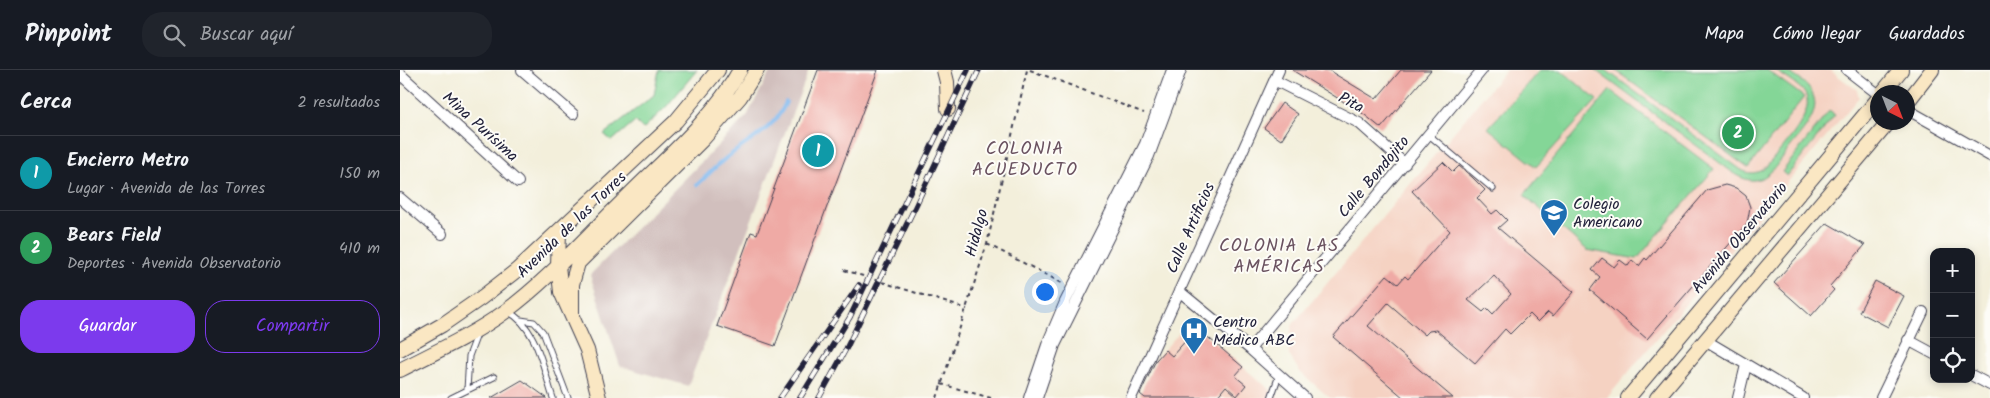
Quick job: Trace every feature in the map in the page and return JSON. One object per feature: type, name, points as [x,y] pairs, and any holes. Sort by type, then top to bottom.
[{"type":"street","points":[[522,70],[572,114]]},
{"type":"street","name":"Avenida de las Torres","points":[[400,349],[442,325],[481,298],[559,231],[676,122],[718,70]]},
{"type":"street","name":"Avenida de las Torres","points":[[400,370],[480,328],[507,311],[558,266],[693,133],[717,106],[740,70]]},
{"type":"street","name":"Avenida de las Torres","points":[[572,315],[572,284],[578,262],[716,125],[740,97],[757,70]]},
{"type":"street","points":[[944,70],[947,82],[948,109]]},
{"type":"street","points":[[1029,398],[1048,342],[1072,288],[1146,144],[1172,70]]},
{"type":"street","points":[[1037,398],[1055,345],[1149,156],[1181,70]]},
{"type":"street","name":"Calle Artificios","points":[[1131,398],[1279,70]]},
{"type":"street","name":"Calle Bondojito","points":[[1250,349],[1482,70]]},
{"type":"street","points":[[1847,70],[1870,88]]},
{"type":"street","points":[[1889,85],[1901,70]]},
{"type":"street","points":[[1915,92],[1932,70]]},
{"type":"street","name":"Mina Purísima","points":[[400,74],[518,182]]},
{"type":"street","name":"Pita","points":[[1274,80],[1359,123],[1405,164]]},
{"type":"street","name":"Avenida Observatorio","points":[[1628,398],[1870,109]]},
{"type":"street","points":[[1915,114],[1990,156]]},
{"type":"street","points":[[1657,398],[1882,130]]},
{"type":"street","points":[[400,198],[442,234]]},
{"type":"street","points":[[1793,202],[1809,216]]},
{"type":"street","points":[[559,231],[558,266],[561,292]]},
{"type":"street","points":[[537,284],[550,282],[557,285],[561,292],[587,350],[596,378],[598,398]]},
{"type":"street","points":[[1180,291],[1305,398]]},
{"type":"street","points":[[1881,398],[1923,312]]},
{"type":"street","points":[[1705,340],[1803,398]]},
{"type":"street","points":[[1908,340],[1930,352]]},
{"type":"street","points":[[1738,398],[1746,365]]},
{"type":"street","points":[[1975,377],[1990,385]]},
{"type":"lane","points":[[1429,135],[1493,189]]},
{"type":"lane","points":[[507,311],[521,320],[534,322],[543,332],[568,398]]},
{"type":"lane","points":[[521,320],[534,342],[553,398]]},
{"type":"lane","points":[[467,390],[469,356],[480,328]]},
{"type":"lane","points":[[1271,398],[1279,375]]},
{"type":"lane","points":[[451,398],[494,377]]},
{"type":"path","points":[[1029,70],[1156,117]]},
{"type":"path","name":"Hidalgo","points":[[937,398],[967,309],[986,244],[1029,70]]},
{"type":"path","points":[[986,244],[1072,288]]},
{"type":"path","points":[[844,270],[967,309]]},
{"type":"path","points":[[941,384],[991,398]]},
{"type":"shaded area","points":[[771,70],[809,70],[688,386],[620,366],[590,275],[747,116]]},
{"type":"shaded area","name":"Colegio Americano","points":[[1506,70],[1830,70],[1857,90],[1859,97],[1607,398],[1330,398],[1300,372],[1289,355],[1288,343],[1293,324]]},
{"type":"shaded area","name":"Centro Médico ABC","points":[[1189,322],[1280,398],[1145,398],[1140,393],[1160,371],[1155,360]]},
{"type":"green space","points":[[659,70],[697,70],[666,107],[643,129],[635,121],[612,141],[604,134],[654,95]]},
{"type":"green space","points":[[1540,70],[1561,70],[1597,100],[1536,167],[1488,128]]},
{"type":"green space","points":[[1595,70],[1606,70],[1740,169],[1750,173],[1760,171],[1766,167],[1796,130],[1806,109],[1807,99],[1803,91],[1775,70],[1788,72],[1809,88],[1814,97],[1815,106],[1813,115],[1802,133],[1773,169],[1762,178],[1749,180],[1736,175]]},
{"type":"green space","points":[[1615,70],[1767,70],[1804,97],[1748,168]]},
{"type":"green space","points":[[1610,90],[1714,169],[1637,259],[1587,250],[1524,195]]},
{"type":"green space","points":[[1829,111],[1835,115],[1787,176],[1782,172]]},
{"type":"building","points":[[818,70],[878,70],[775,346],[717,326],[751,232],[757,234]]},
{"type":"building","points":[[1292,70],[1328,70],[1376,99],[1401,70],[1431,70],[1381,128],[1365,115]]},
{"type":"building","points":[[1282,103],[1298,114],[1281,140],[1264,128]]},
{"type":"building","points":[[1443,162],[1453,172],[1459,166],[1485,190],[1477,198],[1492,214],[1497,210],[1507,220],[1498,228],[1574,292],[1553,316],[1548,312],[1538,322],[1530,314],[1510,334],[1505,329],[1475,363],[1436,330],[1429,331],[1425,335],[1388,303],[1368,326],[1453,398],[1404,398],[1333,337],[1387,275],[1398,284],[1405,276],[1408,279],[1450,231],[1412,191]],"holes":[[[1494,276],[1511,294],[1493,314],[1487,308],[1483,312],[1468,300]]]},
{"type":"building","points":[[1725,185],[1736,188],[1746,196],[1750,207],[1747,224],[1647,339],[1590,290],[1600,277],[1592,270],[1602,258],[1614,267],[1620,260],[1628,266],[1632,260],[1639,266],[1645,258],[1647,260],[1707,190]]},
{"type":"building","points":[[1827,223],[1865,245],[1830,286],[1834,290],[1811,316],[1774,283]]},
{"type":"building","points":[[1875,281],[1904,296],[1888,327],[1859,312]]},
{"type":"building","name":"Centro Médico ABC","points":[[1197,328],[1243,367],[1235,376],[1246,385],[1237,396],[1226,386],[1216,398],[1145,398],[1140,394],[1156,360],[1165,350],[1172,356]]},
{"type":"building","points":[[522,380],[547,398],[491,398]]},
{"type":"waterway","points":[[697,185],[726,158],[768,127],[775,120],[786,102]]},
{"type":"railway","points":[[800,398],[850,317],[968,70]]},
{"type":"railway","points":[[819,398],[846,349],[979,70]]},
{"type":"railway","points":[[780,398],[859,285]]},
{"type":"place","name":"Bears Field","points":[[1738,133]]},
{"type":"place","name":"Encierro Metro","points":[[818,151]]},
{"type":"place","name":"Colegio Americano","points":[[1554,237]]},
{"type":"place","name":"Centro Médico ABC","points":[[1194,355]]},
{"type":"district","name":"COLONIA ACUEDUCTO","points":[[1025,159]]},
{"type":"district","name":"COLONIA LAS AMÉRICAS","points":[[1279,256]]}]
